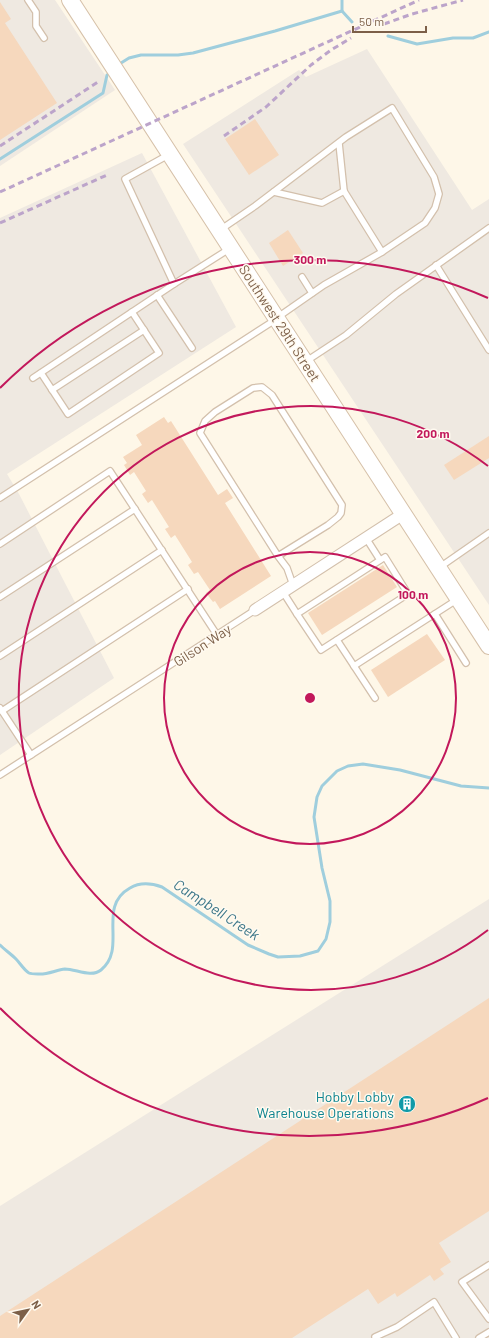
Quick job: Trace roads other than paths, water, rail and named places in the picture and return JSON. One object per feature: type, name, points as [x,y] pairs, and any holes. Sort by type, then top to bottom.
[{"type":"street","name":"Southwest 29th Street","points":[[70,0],[489,646]]},
{"type":"street","name":"Gilson Way","points":[[255,610],[403,514]]},
{"type":"lane","points":[[28,0],[36,12],[36,26],[44,38]]},
{"type":"lane","points":[[1,496],[86,444],[277,318],[312,293],[382,252],[425,223],[435,208],[439,194],[434,177],[392,108],[339,143],[255,206],[220,230]]},
{"type":"lane","points":[[339,143],[344,191],[382,252]]},
{"type":"lane","points":[[170,154],[125,179],[174,284]]},
{"type":"lane","points":[[274,192],[322,203],[344,191]]},
{"type":"lane","points":[[305,362],[346,335],[396,294],[489,228]]},
{"type":"lane","points":[[33,378],[231,248]]},
{"type":"lane","points":[[436,265],[489,350]]},
{"type":"lane","points":[[302,277],[312,293]]},
{"type":"lane","points":[[157,296],[192,348]]},
{"type":"lane","points":[[41,373],[68,414],[159,354],[132,312]]},
{"type":"lane","points":[[52,390],[144,330]]},
{"type":"lane","points":[[278,556],[333,521],[341,513],[342,505],[272,395],[262,387],[253,388],[214,412],[205,421],[200,433],[278,556],[286,568],[293,585]]},
{"type":"lane","points":[[0,544],[110,471],[217,635]]},
{"type":"lane","points":[[0,597],[135,509]]},
{"type":"lane","points":[[438,568],[489,533]]},
{"type":"lane","points":[[366,538],[380,560]]},
{"type":"lane","points":[[0,656],[162,550]]},
{"type":"lane","points":[[283,592],[297,614],[321,650],[408,594],[385,557],[297,614]]},
{"type":"lane","points":[[31,755],[1,709],[188,589]]},
{"type":"lane","points":[[354,666],[458,599]]},
{"type":"lane","name":"Gilson Way","points":[[0,775],[255,610]]},
{"type":"lane","points":[[435,614],[466,663]]},
{"type":"lane","points":[[337,640],[375,698]]},
{"type":"lane","points":[[489,1265],[462,1282],[489,1319]]},
{"type":"lane","points":[[375,1338],[397,1327],[434,1302],[456,1338]]},
{"type":"lane","points":[[479,1338],[489,1332]]},
{"type":"waterway","points":[[342,0],[342,11],[352,22]]},
{"type":"waterway","points":[[121,63],[129,58],[141,55],[178,55],[193,53],[342,11]]},
{"type":"waterway","points":[[388,36],[417,44],[453,38],[473,38],[489,32]]},
{"type":"waterway","points":[[0,159],[103,93],[107,75]]},
{"type":"waterway","name":"Campbell Creek","points":[[0,945],[14,957],[25,970],[30,973],[45,974],[65,969],[88,973],[97,972],[101,970],[109,961],[112,951],[113,916],[115,906],[120,896],[134,886],[146,884],[162,887],[248,945],[269,954],[278,957],[300,956],[318,951],[326,939],[330,922],[330,901],[322,868],[314,817],[317,797],[322,786],[337,771],[348,766],[363,764],[400,770],[461,786],[489,788]]},
{"type":"railway","points":[[0,192],[419,0]]},
{"type":"railway","points":[[384,24],[412,14],[463,0]]},
{"type":"railway","points":[[224,136],[266,107],[311,65],[331,50],[351,38]]},
{"type":"railway","points":[[0,146],[98,82]]},
{"type":"railway","points":[[0,223],[107,175]]},
{"type":"place","name":"Hobby Lobby Warehouse Operations","points":[[407,1104]]}]
